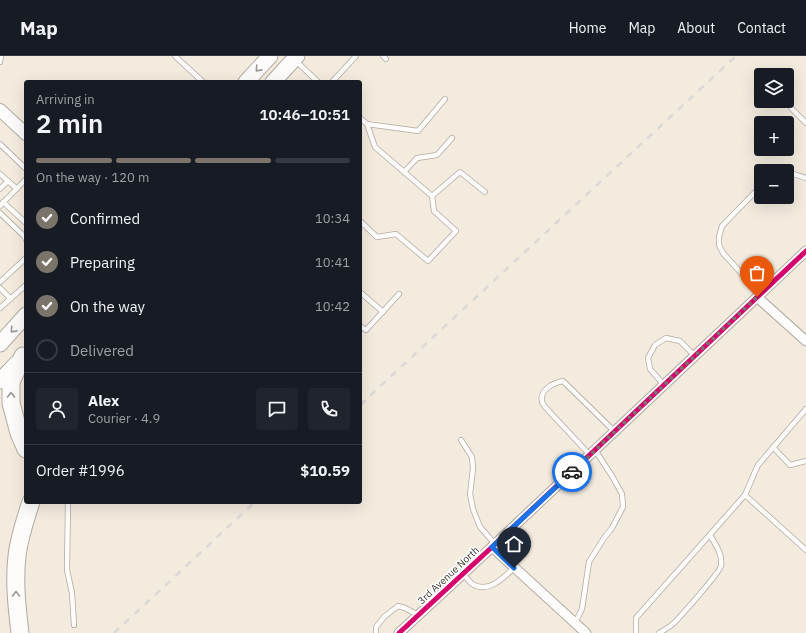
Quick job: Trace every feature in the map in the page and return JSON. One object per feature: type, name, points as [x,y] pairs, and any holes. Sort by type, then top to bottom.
[{"type":"highway","points":[[19,433],[11,403],[11,382],[24,357]]},
{"type":"highway","points":[[0,408],[9,417],[24,444]]},
{"type":"highway","points":[[20,633],[16,596],[17,556],[23,525],[30,504]]},
{"type":"main road","points":[[248,80],[270,56]]},
{"type":"main road","points":[[275,80],[295,58]]},
{"type":"main road","points":[[0,344],[24,317]]},
{"type":"main road","points":[[0,381],[24,356]]},
{"type":"street","points":[[0,110],[24,132]]},
{"type":"street","name":"3rd Avenue North","points":[[399,633],[806,251]]},
{"type":"street","points":[[758,296],[806,341]]},
{"type":"street","points":[[493,546],[514,568],[586,633]]},
{"type":"lane","points":[[0,62],[1,56]]},
{"type":"lane","points":[[175,56],[201,80]]},
{"type":"lane","points":[[334,80],[356,56]]},
{"type":"lane","points":[[295,58],[316,80]]},
{"type":"lane","points":[[367,124],[418,131],[445,99]]},
{"type":"lane","points":[[791,108],[806,123]]},
{"type":"lane","points":[[362,120],[367,124],[376,147],[432,196],[434,211],[456,230],[428,262],[396,234],[377,237],[362,222]]},
{"type":"lane","points":[[404,172],[417,158],[437,154],[452,138]]},
{"type":"lane","points":[[0,144],[24,167]]},
{"type":"lane","points":[[432,196],[460,172],[485,192]]},
{"type":"lane","points":[[794,173],[806,178]]},
{"type":"lane","points":[[0,174],[17,189]]},
{"type":"lane","points":[[0,189],[8,180]]},
{"type":"lane","points":[[24,181],[2,204],[24,221]]},
{"type":"lane","points":[[754,193],[722,226],[718,237],[719,245],[723,253],[758,296]]},
{"type":"lane","points":[[0,212],[24,236]]},
{"type":"lane","points":[[0,282],[24,260]]},
{"type":"lane","points":[[0,308],[24,287]]},
{"type":"lane","points":[[0,288],[11,299]]},
{"type":"lane","points":[[362,294],[383,312]]},
{"type":"lane","points":[[362,327],[366,330],[399,294]]},
{"type":"lane","points":[[664,385],[650,369],[648,358],[655,345],[666,338],[680,341],[695,356]]},
{"type":"lane","points":[[575,623],[582,609],[589,562],[612,528],[623,508],[622,494],[612,476],[592,452],[546,408],[542,402],[542,395],[546,389],[554,383],[563,380],[614,432]]},
{"type":"lane","points":[[636,633],[636,618],[745,495],[758,465],[806,409]]},
{"type":"lane","points":[[461,440],[472,457],[473,469],[470,494],[473,509],[480,527],[493,546]]},
{"type":"lane","points":[[773,447],[790,464],[806,461]]},
{"type":"lane","points":[[745,495],[806,550]]},
{"type":"lane","points":[[68,504],[67,570],[72,593],[74,625]]},
{"type":"lane","points":[[659,633],[673,624],[721,567],[721,557],[717,546],[710,535]]},
{"type":"lane","points":[[463,574],[472,584],[483,588],[499,581],[514,568]]},
{"type":"lane","points":[[376,633],[376,627],[384,617],[398,606],[418,615]]},
{"type":"railway","points":[[362,403],[736,56]]},
{"type":"railway","points":[[114,633],[253,504]]},
{"type":"cycle path","points":[[399,633],[806,251]]},
{"type":"way so far","points":[[572,472],[757,297]]},
{"type":"route","points":[[514,568],[492,547],[572,472]]}]
